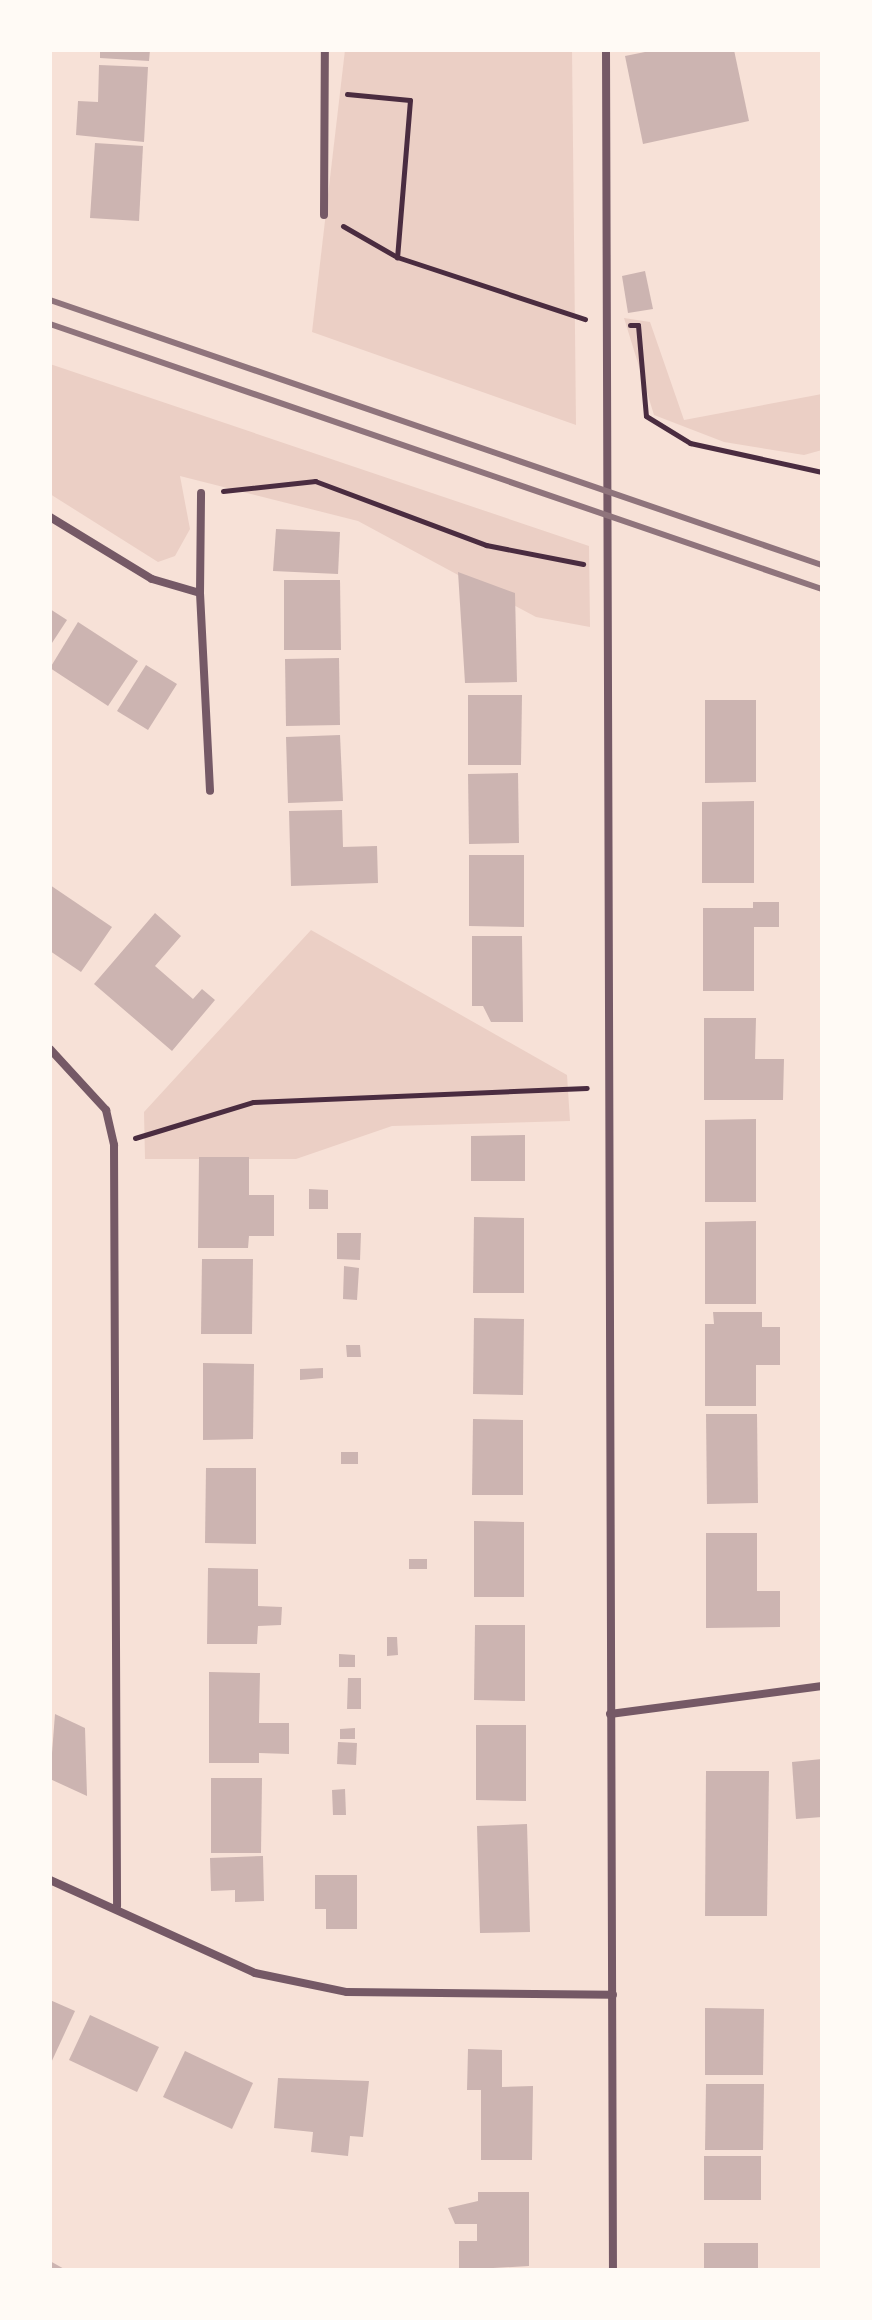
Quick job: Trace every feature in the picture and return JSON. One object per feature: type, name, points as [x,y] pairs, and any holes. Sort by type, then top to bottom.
[{"type":"street","points":[[324,215],[325,50]]},
{"type":"street","points":[[606,50],[602,325],[608,566],[612,1089],[610,1714],[613,2270]]},
{"type":"street","points":[[201,493],[200,593],[210,791]]},
{"type":"street","points":[[50,517],[152,579],[200,593]]},
{"type":"street","points":[[50,1049],[106,1110],[114,1145],[117,1906]]},
{"type":"street","points":[[610,1714],[822,1686]]},
{"type":"street","points":[[50,1880],[117,1906],[255,1973],[347,1992],[613,1995]]},
{"type":"path","points":[[327,92],[410,100],[397,257]]},
{"type":"path","points":[[324,215],[397,257],[602,325],[638,325],[646,416],[690,443],[822,470]]},
{"type":"path","points":[[201,493],[315,481],[486,545],[608,566]]},
{"type":"path","points":[[114,1145],[253,1102],[499,1087],[612,1089]]},
{"type":"shaded area","points":[[345,50],[572,50],[576,425],[312,332]]},
{"type":"shaded area","points":[[624,318],[650,322],[684,420],[822,394],[822,450],[804,455],[724,442],[654,415]]},
{"type":"shaded area","points":[[50,364],[589,546],[590,627],[536,617],[358,521],[180,476],[190,529],[175,556],[158,562],[50,494]]},
{"type":"shaded area","points":[[311,930],[567,1075],[570,1121],[392,1126],[296,1159],[145,1159],[144,1112]]},
{"type":"building","points":[[100,50],[150,50],[149,61],[100,58]]},
{"type":"building","points":[[655,50],[734,50],[749,121],[643,144],[625,56]]},
{"type":"building","points":[[99,65],[148,67],[144,142],[76,135],[78,101],[98,102]]},
{"type":"building","points":[[95,143],[143,146],[139,221],[90,218]]},
{"type":"building","points":[[645,271],[653,309],[628,313],[622,276]]},
{"type":"building","points":[[276,529],[340,532],[338,574],[273,571]]},
{"type":"building","points":[[458,572],[515,593],[517,682],[465,683]]},
{"type":"building","points":[[284,580],[340,580],[341,650],[284,650]]},
{"type":"building","points":[[50,609],[67,620],[50,646]]},
{"type":"building","points":[[78,622],[138,661],[108,706],[50,668]]},
{"type":"building","points":[[339,658],[340,725],[286,726],[285,659]]},
{"type":"building","points":[[146,665],[177,684],[148,730],[117,711]]},
{"type":"building","points":[[468,695],[522,695],[521,765],[468,765]]},
{"type":"building","points":[[705,700],[756,700],[756,782],[705,783]]},
{"type":"building","points":[[340,735],[343,801],[288,803],[286,737]]},
{"type":"building","points":[[518,773],[519,843],[469,844],[468,774]]},
{"type":"building","points":[[754,801],[754,883],[702,883],[702,802]]},
{"type":"building","points":[[342,810],[343,847],[377,846],[378,883],[291,886],[289,811]]},
{"type":"building","points":[[469,855],[524,855],[524,927],[469,926]]},
{"type":"building","points":[[50,885],[112,927],[81,972],[50,951]]},
{"type":"building","points":[[753,902],[779,902],[779,927],[754,927],[754,991],[703,991],[703,908],[753,908]]},
{"type":"building","points":[[155,913],[181,936],[155,966],[193,999],[202,989],[215,1000],[172,1051],[94,984]]},
{"type":"building","points":[[472,936],[522,936],[523,1022],[491,1022],[483,1006],[472,1006]]},
{"type":"building","points":[[704,1018],[756,1018],[755,1059],[784,1059],[783,1100],[704,1100]]},
{"type":"building","points":[[756,1119],[756,1202],[705,1202],[705,1120]]},
{"type":"building","points":[[525,1135],[525,1181],[471,1181],[471,1136]]},
{"type":"building","points":[[199,1157],[249,1157],[249,1195],[274,1195],[274,1236],[249,1236],[248,1248],[198,1248]]},
{"type":"building","points":[[309,1189],[328,1190],[328,1209],[309,1209]]},
{"type":"building","points":[[474,1217],[524,1218],[524,1293],[473,1293]]},
{"type":"building","points":[[756,1221],[756,1304],[705,1304],[705,1222]]},
{"type":"building","points":[[337,1233],[361,1233],[360,1260],[337,1259]]},
{"type":"building","points":[[202,1259],[253,1259],[252,1334],[201,1334]]},
{"type":"building","points":[[344,1266],[359,1268],[357,1300],[343,1299]]},
{"type":"building","points":[[713,1312],[762,1312],[762,1327],[780,1327],[780,1365],[756,1365],[756,1406],[705,1406],[705,1324],[714,1324]]},
{"type":"building","points":[[474,1318],[524,1319],[523,1395],[473,1394]]},
{"type":"building","points":[[346,1345],[360,1345],[361,1357],[347,1357]]},
{"type":"building","points":[[203,1363],[254,1364],[253,1439],[203,1440]]},
{"type":"building","points":[[323,1368],[323,1378],[300,1380],[300,1369]]},
{"type":"building","points":[[706,1414],[757,1414],[758,1503],[707,1504]]},
{"type":"building","points":[[473,1419],[523,1420],[523,1495],[472,1495]]},
{"type":"building","points":[[341,1452],[358,1452],[358,1464],[341,1464]]},
{"type":"building","points":[[206,1468],[256,1468],[256,1544],[205,1543]]},
{"type":"building","points":[[474,1521],[524,1522],[524,1597],[474,1597]]},
{"type":"building","points":[[706,1533],[757,1533],[757,1591],[780,1591],[780,1627],[706,1628]]},
{"type":"building","points":[[409,1559],[427,1559],[427,1569],[409,1569]]},
{"type":"building","points":[[208,1568],[258,1569],[258,1606],[282,1607],[281,1625],[258,1626],[257,1644],[207,1644]]},
{"type":"building","points":[[475,1625],[525,1625],[525,1701],[474,1700]]},
{"type":"building","points":[[387,1637],[397,1637],[398,1655],[387,1656]]},
{"type":"building","points":[[339,1654],[355,1655],[355,1667],[339,1667]]},
{"type":"building","points":[[209,1672],[260,1673],[259,1723],[289,1723],[289,1754],[259,1753],[259,1763],[209,1763]]},
{"type":"building","points":[[348,1678],[361,1678],[361,1709],[347,1709]]},
{"type":"building","points":[[55,1714],[85,1728],[87,1796],[50,1779]]},
{"type":"building","points":[[476,1725],[526,1725],[526,1801],[476,1800]]},
{"type":"building","points":[[355,1728],[355,1739],[340,1739],[340,1729]]},
{"type":"building","points":[[338,1742],[357,1743],[356,1765],[337,1764]]},
{"type":"building","points":[[822,1759],[822,1817],[796,1819],[792,1762]]},
{"type":"building","points":[[706,1771],[769,1771],[767,1916],[705,1916]]},
{"type":"building","points":[[211,1778],[262,1778],[261,1853],[211,1853]]},
{"type":"building","points":[[345,1789],[346,1815],[333,1815],[332,1790]]},
{"type":"building","points":[[527,1824],[530,1932],[480,1933],[477,1826]]},
{"type":"building","points":[[263,1856],[264,1901],[235,1902],[235,1890],[211,1891],[210,1858]]},
{"type":"building","points":[[315,1875],[357,1875],[357,1929],[326,1929],[326,1909],[315,1909]]},
{"type":"building","points":[[50,2000],[75,2011],[50,2065]]},
{"type":"building","points":[[705,2008],[764,2009],[763,2075],[705,2075]]},
{"type":"building","points":[[90,2015],[159,2047],[137,2092],[69,2060]]},
{"type":"building","points":[[468,2049],[502,2050],[502,2087],[533,2086],[532,2160],[481,2160],[481,2090],[467,2090]]},
{"type":"building","points":[[185,2051],[253,2083],[232,2129],[163,2097]]},
{"type":"building","points":[[278,2078],[369,2081],[363,2137],[350,2136],[348,2156],[311,2152],[313,2132],[274,2128]]},
{"type":"building","points":[[706,2084],[764,2084],[763,2150],[705,2150]]},
{"type":"building","points":[[704,2156],[761,2156],[761,2200],[704,2200]]},
{"type":"building","points":[[478,2192],[529,2192],[529,2266],[459,2270],[459,2241],[477,2241],[477,2224],[455,2224],[448,2208],[478,2201]]},
{"type":"building","points":[[704,2243],[758,2243],[758,2270],[704,2270]]},
{"type":"building","points":[[50,2261],[66,2270],[50,2270]]},
{"type":"railway","points":[[50,300],[822,565]]},
{"type":"railway","points":[[50,324],[822,589]]}]
